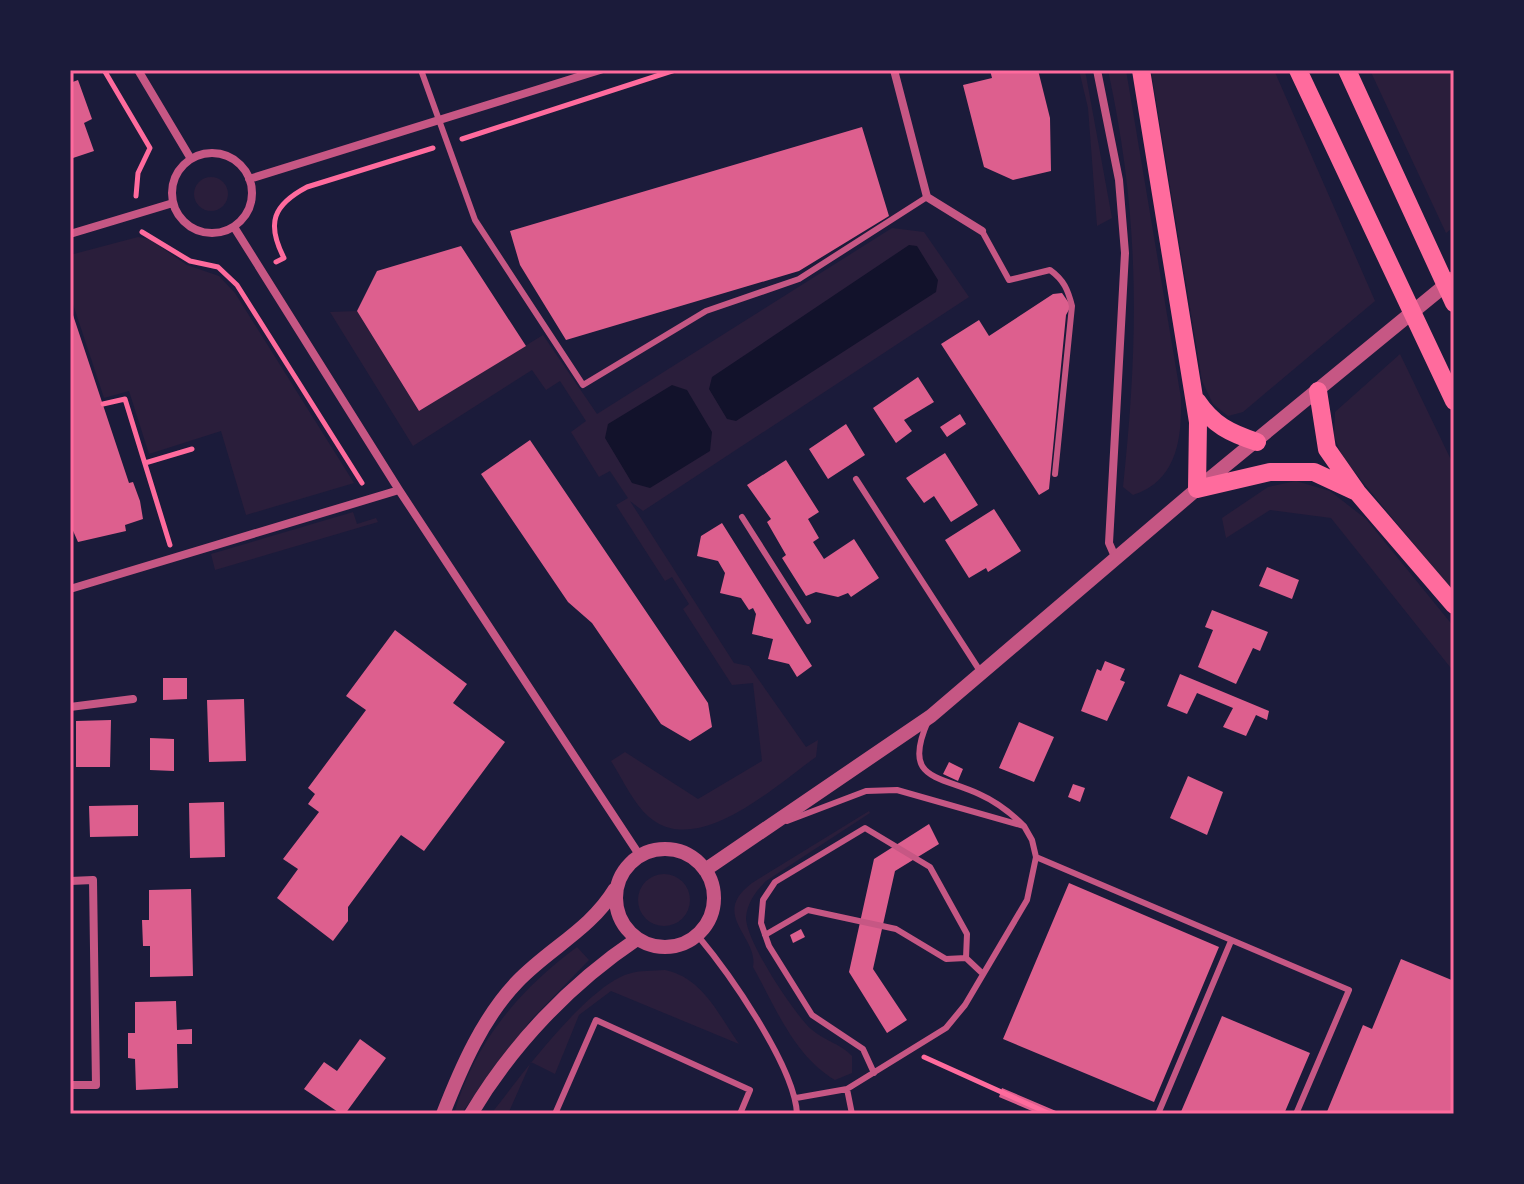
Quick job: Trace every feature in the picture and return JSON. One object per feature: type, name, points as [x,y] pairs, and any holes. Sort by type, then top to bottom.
[{"type":"main road","points":[[1141,70],[1198,422],[1197,489],[1270,472],[1314,472],[1357,492]]},
{"type":"main road","points":[[1298,70],[1454,401]]},
{"type":"main road","points":[[1347,70],[1454,303]]},
{"type":"main road","points":[[1318,391],[1327,449],[1357,492],[1454,605]]},
{"type":"main road","points":[[1194,395],[1208,418],[1227,431],[1257,442]]},
{"type":"street","points":[[138,70],[191,159]]},
{"type":"street","points":[[249,179],[599,70]]},
{"type":"street","points":[[894,70],[927,197],[982,231]]},
{"type":"street","points":[[1097,70],[1119,180],[1125,253],[1109,543],[1116,559]]},
{"type":"street","points":[[201,155],[224,155],[235,161],[249,179],[250,205],[234,227],[209,233],[197,231],[186,224],[173,203],[174,178],[191,159],[201,155]]},
{"type":"street","points":[[70,234],[173,203]]},
{"type":"street","points":[[234,227],[399,490],[640,856]]},
{"type":"street","points":[[705,870],[931,716],[1197,489],[1454,278]]},
{"type":"street","points":[[70,589],[399,490]]},
{"type":"street","points":[[70,707],[133,699]]},
{"type":"street","points":[[443,1114],[456,1079],[496,1009],[517,982],[544,957],[600,914],[623,873],[640,856],[668,849],[683,852],[705,870],[715,897],[707,925],[698,936],[668,948],[637,939],[621,921],[616,897],[618,885]]},
{"type":"street","points":[[70,881],[93,880],[96,1085],[70,1085]]},
{"type":"street","points":[[471,1114],[499,1074],[555,1006],[605,961],[637,939]]},
{"type":"lane","points":[[421,70],[475,220],[583,385],[706,311],[799,279],[927,197]]},
{"type":"lane","points":[[982,231],[1009,280],[1050,270],[1061,278],[1068,291],[1072,306],[1055,474]]},
{"type":"lane","points":[[856,479],[982,674]]},
{"type":"lane","points":[[742,517],[808,621]]},
{"type":"lane","points":[[796,1098],[847,1089],[946,1028],[1027,900],[1036,857],[1032,840],[1024,826],[1005,807],[927,774],[918,760],[918,744],[931,716]]},
{"type":"lane","points":[[765,829],[866,791],[897,790],[1024,826]]},
{"type":"lane","points":[[874,1073],[863,1049],[812,1015],[765,935],[761,923],[763,900],[775,882],[865,828],[930,867],[967,934],[966,958]]},
{"type":"lane","points":[[1036,857],[1349,990],[1296,1114]]},
{"type":"lane","points":[[765,935],[808,910],[896,929],[946,959],[966,958],[983,974]]},
{"type":"lane","points":[[698,936],[731,978],[796,1098],[797,1114]]},
{"type":"lane","points":[[1158,1114],[1231,941]]},
{"type":"lane","points":[[555,1114],[596,1020],[750,1090],[740,1114]]},
{"type":"lane","points":[[847,1089],[852,1114]]},
{"type":"path","points":[[104,70],[150,148],[138,173],[137,196],[122,205],[130,232],[144,232],[190,261],[218,267],[237,285],[363,484],[365,500]]},
{"type":"path","points":[[103,404],[125,399],[174,558]]},
{"type":"path","points":[[145,463],[192,449]]},
{"type":"path","points":[[914,1050],[930,1063],[1050,1114]]},
{"type":"shaded area","points":[[1079,70],[1085,70],[1112,218],[1097,226],[1088,108]]},
{"type":"shaded area","points":[[1108,70],[1126,70],[1181,398],[1180,428],[1174,457],[1159,480],[1133,495],[1123,487],[1134,328],[1131,227],[1126,176]]},
{"type":"shaded area","points":[[1151,70],[1274,70],[1375,301],[1243,412],[1228,416],[1213,404],[1202,381]]},
{"type":"shaded area","points":[[1370,70],[1454,70],[1454,227],[1446,233]]},
{"type":"shaded area","points":[[211,177],[223,182],[228,194],[223,206],[211,211],[199,206],[194,194],[199,182]]},
{"type":"shaded area","points":[[892,228],[924,232],[969,297],[643,511],[630,501],[734,663],[749,666],[806,747],[818,740],[816,757],[736,813],[713,824],[690,829],[669,828],[643,811],[611,761],[625,752],[698,799],[762,761],[753,683],[732,685],[683,609],[689,604],[672,577],[665,581],[616,505],[628,498],[610,471],[599,477],[571,432],[586,421],[560,381],[546,390],[532,370],[413,446],[330,312],[357,311],[419,411],[543,335],[597,414]]},
{"type":"shaded area","points":[[138,237],[149,239],[187,265],[219,276],[235,293],[354,483],[246,515],[221,431],[149,454],[129,391],[104,398],[70,295],[70,255]]},
{"type":"shaded area","points":[[909,245],[917,246],[938,280],[936,292],[736,421],[727,419],[709,389],[712,377]]},
{"type":"shaded area","points":[[1400,354],[1454,466],[1454,593],[1343,458],[1334,436],[1335,412]]},
{"type":"shaded area","points":[[672,385],[687,390],[712,432],[710,451],[650,488],[632,483],[605,438],[608,424]]},
{"type":"shaded area","points":[[1296,481],[1330,491],[1366,519],[1454,627],[1454,672],[1331,518],[1270,510],[1226,538],[1222,518],[1268,487]]},
{"type":"shaded area","points":[[353,512],[357,524],[376,518],[378,522],[215,570],[211,554]]},
{"type":"shaded area","points":[[869,811],[766,881],[748,907],[746,918],[762,959],[794,1009],[811,1029],[852,1056],[852,1073],[835,1080],[808,1058],[778,1014],[753,967],[753,956],[735,916],[735,905],[752,883]]},
{"type":"shaded area","points":[[664,874],[682,882],[690,900],[682,918],[664,926],[646,918],[638,900],[646,882]]},
{"type":"shaded area","points":[[577,947],[589,960],[530,1021],[461,1114],[454,1114],[474,1064],[501,1020],[536,981]]},
{"type":"shaded area","points":[[665,970],[690,981],[708,999],[739,1044],[611,991],[579,1015],[555,1074],[532,1062],[593,996],[611,982],[642,971]]},
{"type":"shaded area","points":[[530,1064],[508,1114],[491,1114],[518,1079]]},
{"type":"building","points":[[990,70],[1038,70],[1050,118],[1051,171],[1013,180],[984,167],[963,85],[992,78]]},
{"type":"building","points":[[78,80],[92,119],[84,123],[94,151],[70,159],[70,83]]},
{"type":"building","points":[[862,127],[889,216],[799,271],[566,340],[520,265],[510,231]]},
{"type":"building","points":[[461,246],[526,346],[419,411],[357,311],[377,271]]},
{"type":"building","points":[[1062,293],[1071,306],[1066,315],[1049,489],[1039,495],[941,344],[979,320],[989,336],[1053,294]]},
{"type":"building","points":[[70,306],[129,483],[133,482],[140,501],[143,519],[125,525],[126,531],[78,542],[70,524]]},
{"type":"building","points":[[918,377],[934,402],[904,420],[912,431],[896,443],[873,408]]},
{"type":"building","points":[[960,414],[966,424],[947,437],[940,427]]},
{"type":"building","points":[[846,424],[865,455],[828,479],[809,449]]},
{"type":"building","points":[[530,440],[708,703],[712,727],[690,741],[661,724],[592,623],[568,602],[481,474]]},
{"type":"building","points":[[945,453],[978,505],[951,522],[934,496],[924,503],[906,478]]},
{"type":"building","points":[[786,460],[819,512],[808,519],[819,538],[813,542],[824,559],[854,539],[879,578],[851,597],[848,593],[838,597],[816,592],[806,596],[782,558],[786,555],[767,522],[771,519],[747,485]]},
{"type":"building","points":[[994,509],[1021,551],[988,572],[986,568],[969,578],[945,540]]},
{"type":"building","points":[[722,523],[812,666],[797,677],[789,664],[768,659],[773,639],[752,634],[756,614],[753,608],[749,610],[741,598],[720,593],[725,573],[718,561],[697,556],[701,536]]},
{"type":"building","points":[[1267,567],[1299,580],[1292,599],[1259,586]]},
{"type":"building","points":[[1212,610],[1268,632],[1260,651],[1253,648],[1236,684],[1198,667],[1213,630],[1205,627]]},
{"type":"building","points":[[395,630],[467,684],[453,703],[505,742],[424,851],[401,835],[348,907],[348,921],[333,941],[277,898],[298,869],[283,859],[319,812],[308,804],[315,794],[308,788],[366,710],[346,696]]},
{"type":"building","points":[[1105,661],[1125,669],[1120,680],[1125,682],[1107,721],[1081,711],[1097,669],[1101,671]]},
{"type":"building","points":[[1180,674],[1269,711],[1267,720],[1256,715],[1246,736],[1223,727],[1233,708],[1197,693],[1187,714],[1167,706]]},
{"type":"building","points":[[163,678],[187,678],[187,699],[163,700]]},
{"type":"building","points":[[244,699],[246,761],[209,762],[207,700]]},
{"type":"building","points":[[111,720],[110,767],[76,767],[76,721]]},
{"type":"building","points":[[1019,722],[1054,737],[1034,782],[999,768]]},
{"type":"building","points":[[150,738],[174,739],[174,771],[150,770]]},
{"type":"building","points":[[949,762],[963,769],[958,781],[943,774]]},
{"type":"building","points":[[1188,776],[1223,792],[1207,835],[1170,818]]},
{"type":"building","points":[[1073,784],[1085,788],[1080,802],[1068,797]]},
{"type":"building","points":[[224,802],[225,857],[190,858],[189,803]]},
{"type":"building","points":[[138,805],[138,836],[90,837],[89,806]]},
{"type":"building","points":[[929,824],[939,844],[895,871],[873,969],[907,1020],[887,1033],[849,972],[874,859]]},
{"type":"building","points":[[1069,883],[1219,947],[1154,1102],[1003,1039]]},
{"type":"building","points":[[191,889],[193,976],[150,977],[150,946],[143,946],[142,920],[149,920],[149,890]]},
{"type":"building","points":[[801,929],[805,937],[793,943],[790,935]]},
{"type":"building","points":[[1401,959],[1454,981],[1454,1114],[1326,1114],[1363,1025],[1372,1029]]},
{"type":"building","points":[[176,1001],[177,1030],[192,1029],[192,1044],[177,1044],[178,1088],[136,1090],[135,1059],[128,1058],[128,1033],[135,1033],[135,1002]]},
{"type":"building","points":[[1222,1016],[1310,1053],[1284,1114],[1180,1114]]},
{"type":"building","points":[[360,1039],[386,1058],[345,1114],[341,1114],[304,1089],[324,1062],[337,1071]]},
{"type":"building","points":[[1002,1088],[1063,1114],[1039,1114],[999,1097]]}]
